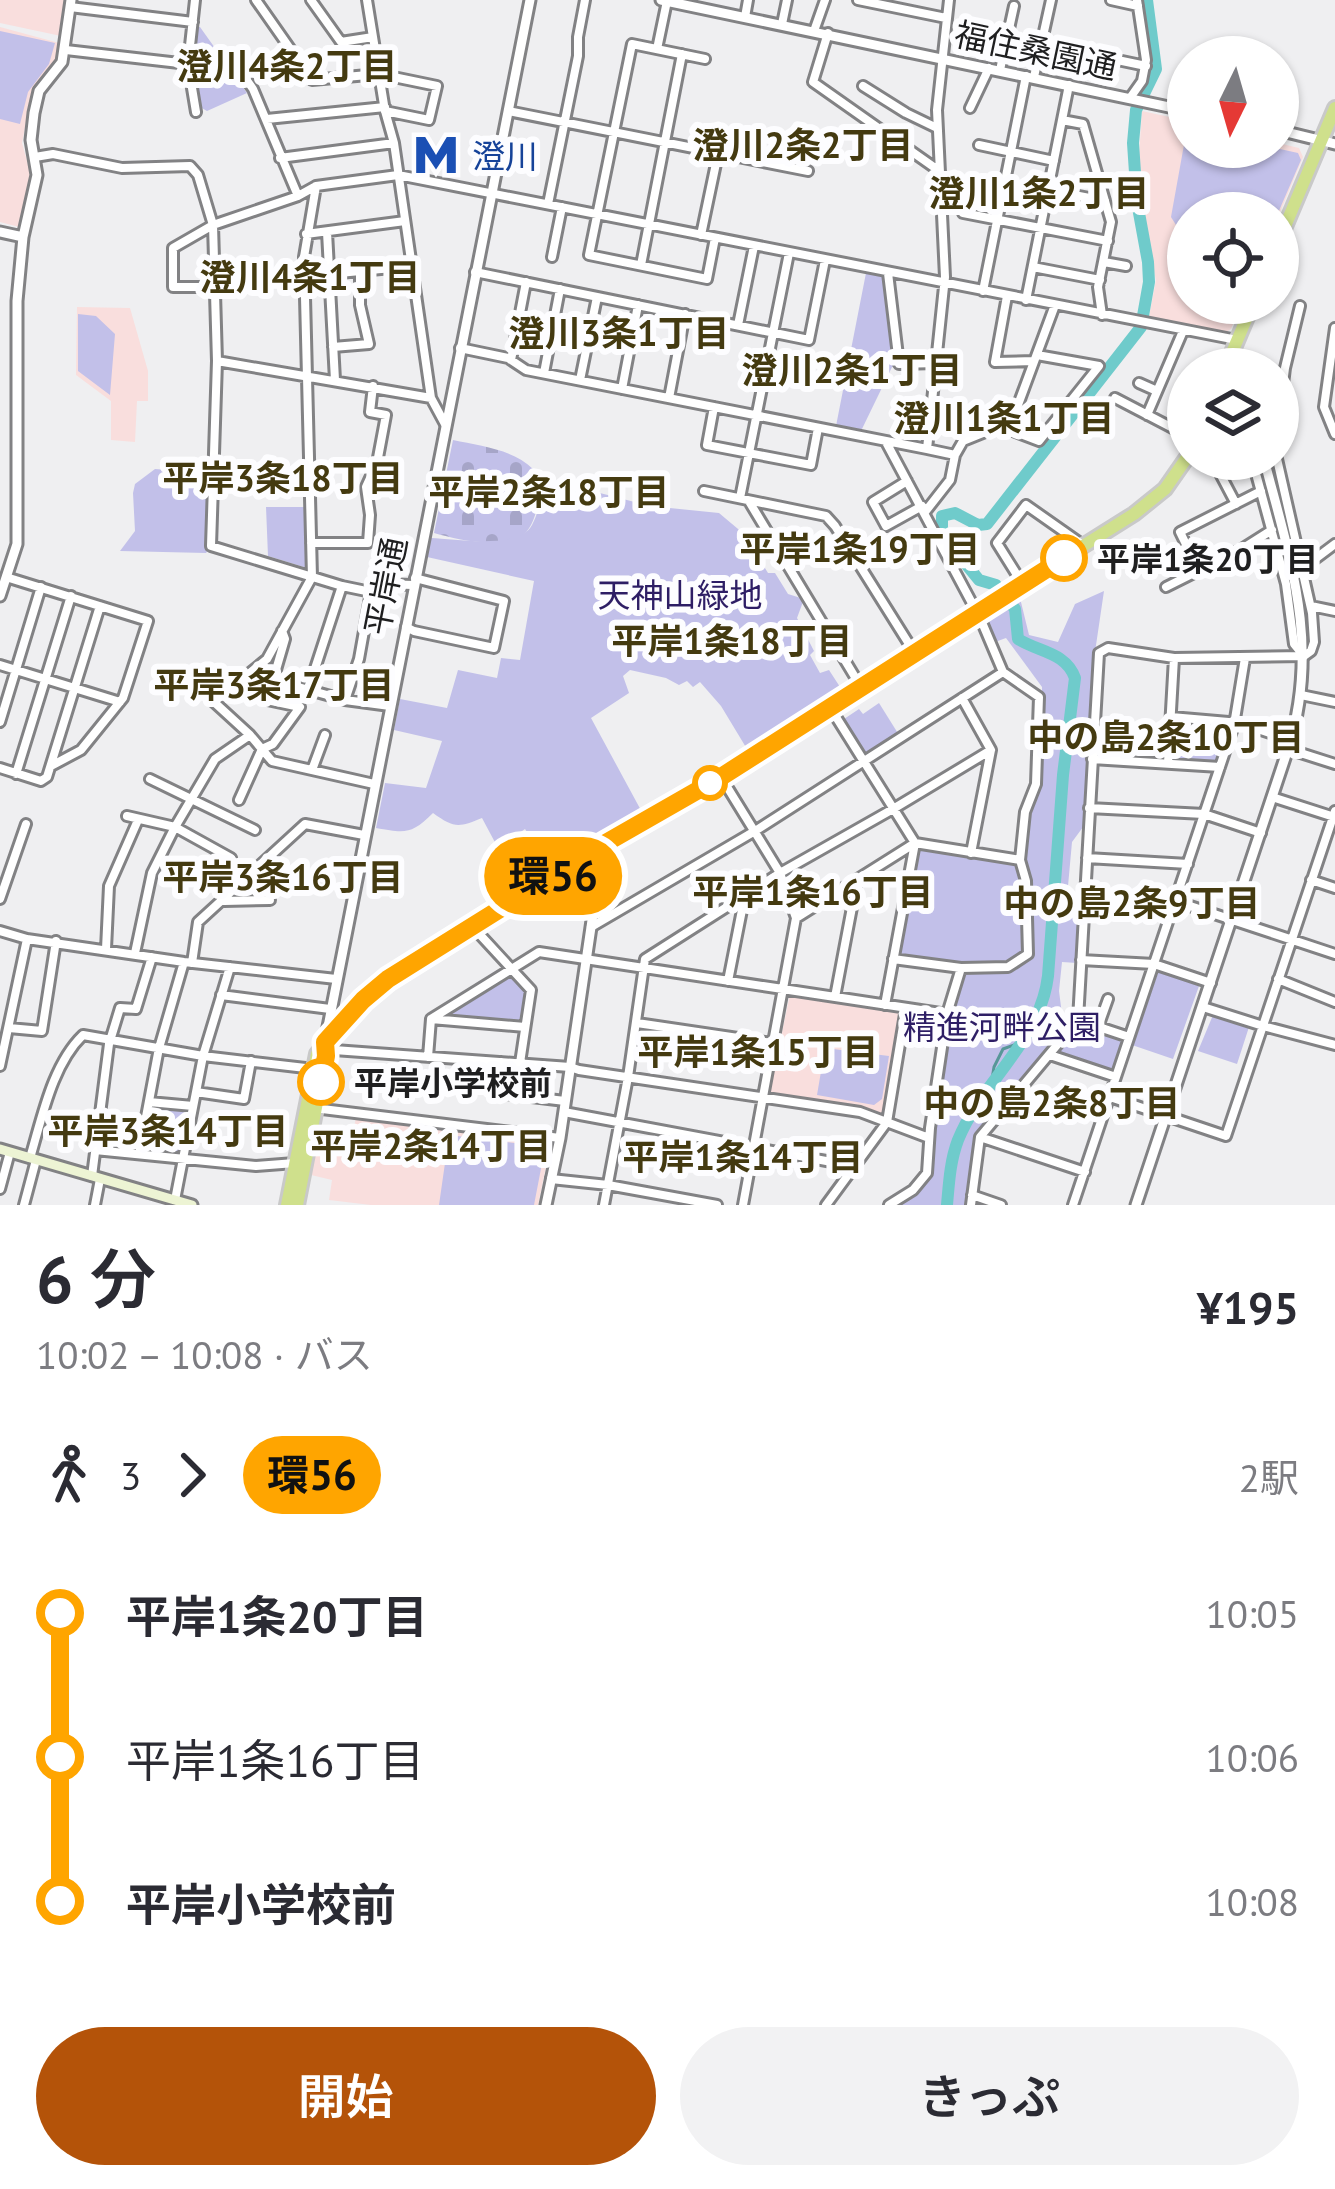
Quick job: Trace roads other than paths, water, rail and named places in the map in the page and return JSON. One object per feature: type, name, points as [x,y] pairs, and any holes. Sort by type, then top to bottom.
[{"type":"highway","points":[[1299,201],[1328,142],[1335,108]]},
{"type":"highway","points":[[1234,348],[1244,324]]},
{"type":"highway","points":[[325,1042],[378,986],[831,709],[1153,500],[1171,480]]},
{"type":"highway","name":"平岸通","points":[[297,1205],[316,1054],[325,1042]]},
{"type":"highway","name":"平岸通","points":[[287,1205],[326,1056],[325,1042]]},
{"type":"main road","points":[[5,1151],[192,1205]]},
{"type":"street","points":[[195,0],[188,64],[196,112]]},
{"type":"street","points":[[256,0],[312,80],[379,74],[437,86],[428,120],[385,109],[266,119]]},
{"type":"street","points":[[311,0],[340,42],[373,37]]},
{"type":"street","points":[[367,0],[394,143],[431,398],[445,424]]},
{"type":"street","name":"平岸通","points":[[325,1042],[530,0]]},
{"type":"street","points":[[548,205],[585,0]]},
{"type":"street","points":[[745,17],[748,0]]},
{"type":"street","points":[[782,24],[787,0]]},
{"type":"street","points":[[814,31],[825,0]]},
{"type":"street","points":[[858,0],[946,18]]},
{"type":"street","points":[[927,449],[944,284],[937,128],[949,0]]},
{"type":"street","points":[[983,291],[1011,152],[1051,0]]},
{"type":"street","points":[[1112,0],[1138,3],[1146,66],[1137,100]]},
{"type":"street","points":[[657,49],[666,1]]},
{"type":"street","name":"福住桑園通","points":[[666,1],[707,4],[745,17],[1167,106]]},
{"type":"street","points":[[0,596],[17,544],[17,301],[23,237],[37,175],[31,140],[39,91],[55,74],[66,50],[71,4],[193,22]]},
{"type":"street","points":[[970,108],[994,69],[1014,6]]},
{"type":"street","points":[[827,33],[813,82],[939,171]]},
{"type":"street","points":[[705,59],[632,44],[589,255],[707,279],[715,238]]},
{"type":"street","points":[[1041,44],[1146,66]]},
{"type":"street","points":[[66,50],[188,64]]},
{"type":"street","points":[[228,54],[253,88],[298,196]]},
{"type":"street","points":[[641,266],[682,54]]},
{"type":"street","points":[[1026,300],[1069,85]]},
{"type":"street","points":[[863,86],[937,128]]},
{"type":"street","points":[[508,111],[808,171]]},
{"type":"street","points":[[1062,120],[1083,124],[1111,222],[1098,294],[1102,315]]},
{"type":"street","points":[[280,158],[394,143]]},
{"type":"street","points":[[979,146],[1054,160]]},
{"type":"street","points":[[34,158],[53,154],[122,169],[190,166],[198,176],[213,225],[217,361],[211,546],[371,592]]},
{"type":"street","points":[[701,235],[718,154]]},
{"type":"street","points":[[214,287],[173,287],[172,248],[213,225],[316,186],[398,175],[1183,331],[1236,344],[1237,348]]},
{"type":"street","points":[[316,186],[304,257],[311,577],[267,659],[214,701],[272,761],[374,784]]},
{"type":"street","points":[[1048,190],[1105,201]]},
{"type":"street","points":[[552,257],[562,207]]},
{"type":"street","points":[[963,214],[1108,241]]},
{"type":"street","points":[[306,234],[405,221]]},
{"type":"street","points":[[0,232],[23,237]]},
{"type":"street","points":[[327,232],[335,380]]},
{"type":"street","points":[[738,325],[754,246]]},
{"type":"street","points":[[789,253],[749,453],[745,500],[862,689]]},
{"type":"street","points":[[475,272],[809,340],[825,260]]},
{"type":"street","points":[[1104,262],[1126,266]]},
{"type":"street","points":[[329,274],[412,266]]},
{"type":"street","points":[[1033,267],[1100,280]]},
{"type":"street","points":[[888,272],[899,364],[936,363]]},
{"type":"street","points":[[333,347],[369,344],[360,305],[360,273]]},
{"type":"street","points":[[511,360],[526,282]]},
{"type":"street","points":[[544,373],[560,289]]},
{"type":"street","points":[[907,481],[873,502],[886,526],[923,509],[950,480],[963,441],[1000,425],[1039,441],[1099,366],[1036,358],[995,362],[1007,296]]},
{"type":"street","points":[[580,380],[597,297]]},
{"type":"street","points":[[622,388],[638,305]]},
{"type":"street","points":[[1010,429],[1055,305]]},
{"type":"street","points":[[1290,348],[1300,306]]},
{"type":"street","points":[[669,398],[685,314]]},
{"type":"street","points":[[1335,328],[1324,407],[1331,414],[1335,434]]},
{"type":"street","points":[[1148,415],[1183,331]]},
{"type":"street","points":[[460,348],[511,360],[526,370],[955,454]]},
{"type":"street","points":[[217,361],[431,398]]},
{"type":"street","points":[[1139,383],[1157,391]]},
{"type":"street","points":[[311,543],[368,544],[366,487],[377,463],[386,415],[370,412],[373,386]]},
{"type":"street","points":[[1115,398],[1167,425]]},
{"type":"street","points":[[714,407],[707,445],[811,465],[818,428]]},
{"type":"street","points":[[886,442],[1003,672],[1039,697],[1036,784],[1025,812],[1020,860],[1026,881],[1028,954],[1008,967],[961,968],[893,959]]},
{"type":"street","points":[[1223,480],[1236,504]]},
{"type":"street","points":[[1258,480],[1286,584],[1294,644],[1304,656]]},
{"type":"street","points":[[1136,1205],[1273,797],[1301,695],[1304,643],[1297,587],[1269,480]]},
{"type":"street","points":[[1001,1205],[971,1200],[980,1137],[1078,1020],[1099,653],[1108,648],[1174,658],[1304,656],[1311,651],[1311,606],[1280,480]]},
{"type":"street","points":[[704,491],[826,516],[914,652]]},
{"type":"street","points":[[1199,571],[1180,532],[1261,491]]},
{"type":"street","points":[[1022,584],[997,543],[1027,505],[1084,545]]},
{"type":"street","points":[[1166,587],[1272,530]]},
{"type":"street","points":[[1303,568],[1335,544]]},
{"type":"street","points":[[6,577],[148,620],[123,698],[81,750],[51,766]]},
{"type":"street","points":[[345,700],[359,658],[371,592],[381,584],[414,581],[504,601],[494,648],[405,626]]},
{"type":"street","points":[[308,690],[342,586]]},
{"type":"street","points":[[0,722],[41,587]]},
{"type":"street","points":[[16,774],[71,596]]},
{"type":"street","points":[[0,768],[41,781],[47,777],[100,606]]},
{"type":"street","points":[[1311,606],[1335,610]]},
{"type":"street","points":[[239,800],[262,749],[273,744],[300,707],[267,700],[285,639],[282,631]]},
{"type":"street","points":[[1073,1205],[1235,722],[1245,657]]},
{"type":"street","points":[[1168,764],[1174,658]]},
{"type":"street","points":[[0,665],[120,702]]},
{"type":"street","points":[[591,927],[755,831],[1003,672]]},
{"type":"street","points":[[273,680],[345,700],[389,706]]},
{"type":"street","points":[[1301,695],[1335,702]]},
{"type":"street","points":[[962,698],[991,749],[970,854]]},
{"type":"street","points":[[831,709],[915,843],[885,1005]]},
{"type":"street","points":[[1171,717],[1235,722],[1335,764]]},
{"type":"street","points":[[135,953],[152,873],[175,827],[215,759],[250,735]]},
{"type":"street","points":[[312,770],[325,735]]},
{"type":"street","points":[[604,1205],[645,959],[780,872],[991,749]]},
{"type":"street","points":[[1092,759],[1220,767]]},
{"type":"street","points":[[721,777],[780,872],[796,918],[742,1205]]},
{"type":"street","points":[[150,779],[255,830]]},
{"type":"street","points":[[1110,1097],[1226,1136],[1334,815],[1273,797]]},
{"type":"street","points":[[1089,808],[1204,814],[1261,832]]},
{"type":"street","points":[[127,816],[175,827],[231,858]]},
{"type":"street","points":[[106,949],[109,886],[138,820]]},
{"type":"street","points":[[0,899],[26,824]]},
{"type":"street","points":[[139,1154],[159,1048],[198,922],[305,824],[364,836]]},
{"type":"street","points":[[796,918],[915,843],[1020,860]]},
{"type":"street","points":[[546,1205],[600,866],[593,851]]},
{"type":"street","points":[[1087,858],[1188,864]]},
{"type":"street","points":[[835,997],[857,879]]},
{"type":"street","points":[[1311,880],[1335,888]]},
{"type":"street","points":[[728,981],[741,899]]},
{"type":"street","points":[[221,901],[271,900]]},
{"type":"street","points":[[1175,901],[1335,954]]},
{"type":"street","points":[[1084,909],[1171,914]]},
{"type":"street","points":[[472,926],[531,990],[520,1063]]},
{"type":"street","points":[[0,932],[336,980]]},
{"type":"street","points":[[0,1066],[26,939]]},
{"type":"street","points":[[8,1028],[42,1031],[56,941]]},
{"type":"street","points":[[431,1019],[539,952],[947,1014]]},
{"type":"street","points":[[95,1205],[95,1150],[111,1040],[120,1009],[136,1010],[152,957]]},
{"type":"street","points":[[1081,960],[1154,964],[1210,982]]},
{"type":"street","points":[[176,1200],[203,1056],[230,967]]},
{"type":"street","points":[[889,1205],[913,1190],[927,1173],[947,1014],[961,968]]},
{"type":"street","points":[[1278,980],[1335,1001]]},
{"type":"street","points":[[221,995],[330,1009]]},
{"type":"street","points":[[1098,1027],[1108,999]]},
{"type":"street","points":[[1202,1006],[1335,1045]]},
{"type":"street","points":[[826,1205],[887,1122],[906,1008]]},
{"type":"street","points":[[431,1019],[525,1027]]},
{"type":"street","points":[[428,1057],[431,1019]]},
{"type":"street","points":[[1078,1020],[1130,1037]]},
{"type":"street","points":[[637,1023],[772,1043]]},
{"type":"street","points":[[24,1205],[50,1093],[80,1037],[314,1069]]},
{"type":"street","points":[[325,1042],[334,1050],[570,1067],[860,1112],[929,1138]]},
{"type":"street","points":[[1049,1055],[1116,1077]]},
{"type":"street","points":[[196,1092],[244,1099],[251,1061]]},
{"type":"street","points":[[501,1062],[498,1093],[620,1123],[853,1166]]},
{"type":"street","points":[[1069,1099],[1105,1111]]},
{"type":"street","points":[[148,1102],[194,1106]]},
{"type":"street","points":[[311,1107],[560,1138]]},
{"type":"street","points":[[980,1137],[1085,1172]]},
{"type":"street","points":[[95,1150],[256,1166],[295,1163]]},
{"type":"street","points":[[0,1189],[5,1151]]},
{"type":"street","points":[[551,1179],[716,1205]]},
{"type":"waterway","points":[[996,585],[979,580],[961,558],[942,529],[942,516],[955,513],[978,525],[987,524],[1141,327],[1149,282],[1133,143],[1136,110],[1156,69],[1147,0]]},
{"type":"waterway","points":[[947,1205],[958,1140],[1034,1021],[1048,976],[1075,678],[1058,658],[1018,639],[1011,604]]},
{"type":"waterway","points":[[991,1085],[1003,1049],[1022,1042]]},
{"type":"place","name":"澄川","points":[[436,155]]},
{"type":"place","name":"平岸1条20丁目","points":[[1064,558]]},
{"type":"place","name":"平岸小学校前","points":[[321,1082]]},
{"type":"district","name":"澄川4条2丁目","points":[[287,65]]},
{"type":"district","name":"澄川2条2丁目","points":[[803,144]]},
{"type":"district","name":"澄川1条2丁目","points":[[1039,192]]},
{"type":"district","name":"澄川4条1丁目","points":[[310,276]]},
{"type":"district","name":"澄川3条1丁目","points":[[619,332]]},
{"type":"district","name":"澄川2条1丁目","points":[[852,369]]},
{"type":"district","name":"澄川1条1丁目","points":[[1004,417]]},
{"type":"district","name":"平岸3条18丁目","points":[[283,477]]},
{"type":"district","name":"平岸2条18丁目","points":[[549,491]]},
{"type":"district","name":"平岸1条19丁目","points":[[860,548]]},
{"type":"district","name":"平岸1条18丁目","points":[[732,640]]},
{"type":"district","name":"平岸3条17丁目","points":[[274,684]]},
{"type":"district","name":"中の島2条10丁目","points":[[1166,736]]},
{"type":"district","name":"平岸3条16丁目","points":[[283,876]]},
{"type":"district","name":"平岸1条16丁目","points":[[813,891]]},
{"type":"district","name":"中の島2条9丁目","points":[[1132,902]]},
{"type":"district","name":"平岸1条15丁目","points":[[758,1051]]},
{"type":"district","name":"中の島2条8丁目","points":[[1052,1102]]},
{"type":"district","name":"平岸3条14丁目","points":[[168,1130]]},
{"type":"district","name":"平岸2条14丁目","points":[[431,1145]]},
{"type":"district","name":"平岸1条14丁目","points":[[743,1156]]},
{"type":"park label","name":"天神山緑地","points":[[680,594]]},
{"type":"park label","name":"精進河畔公園","points":[[1002,1026]]}]
